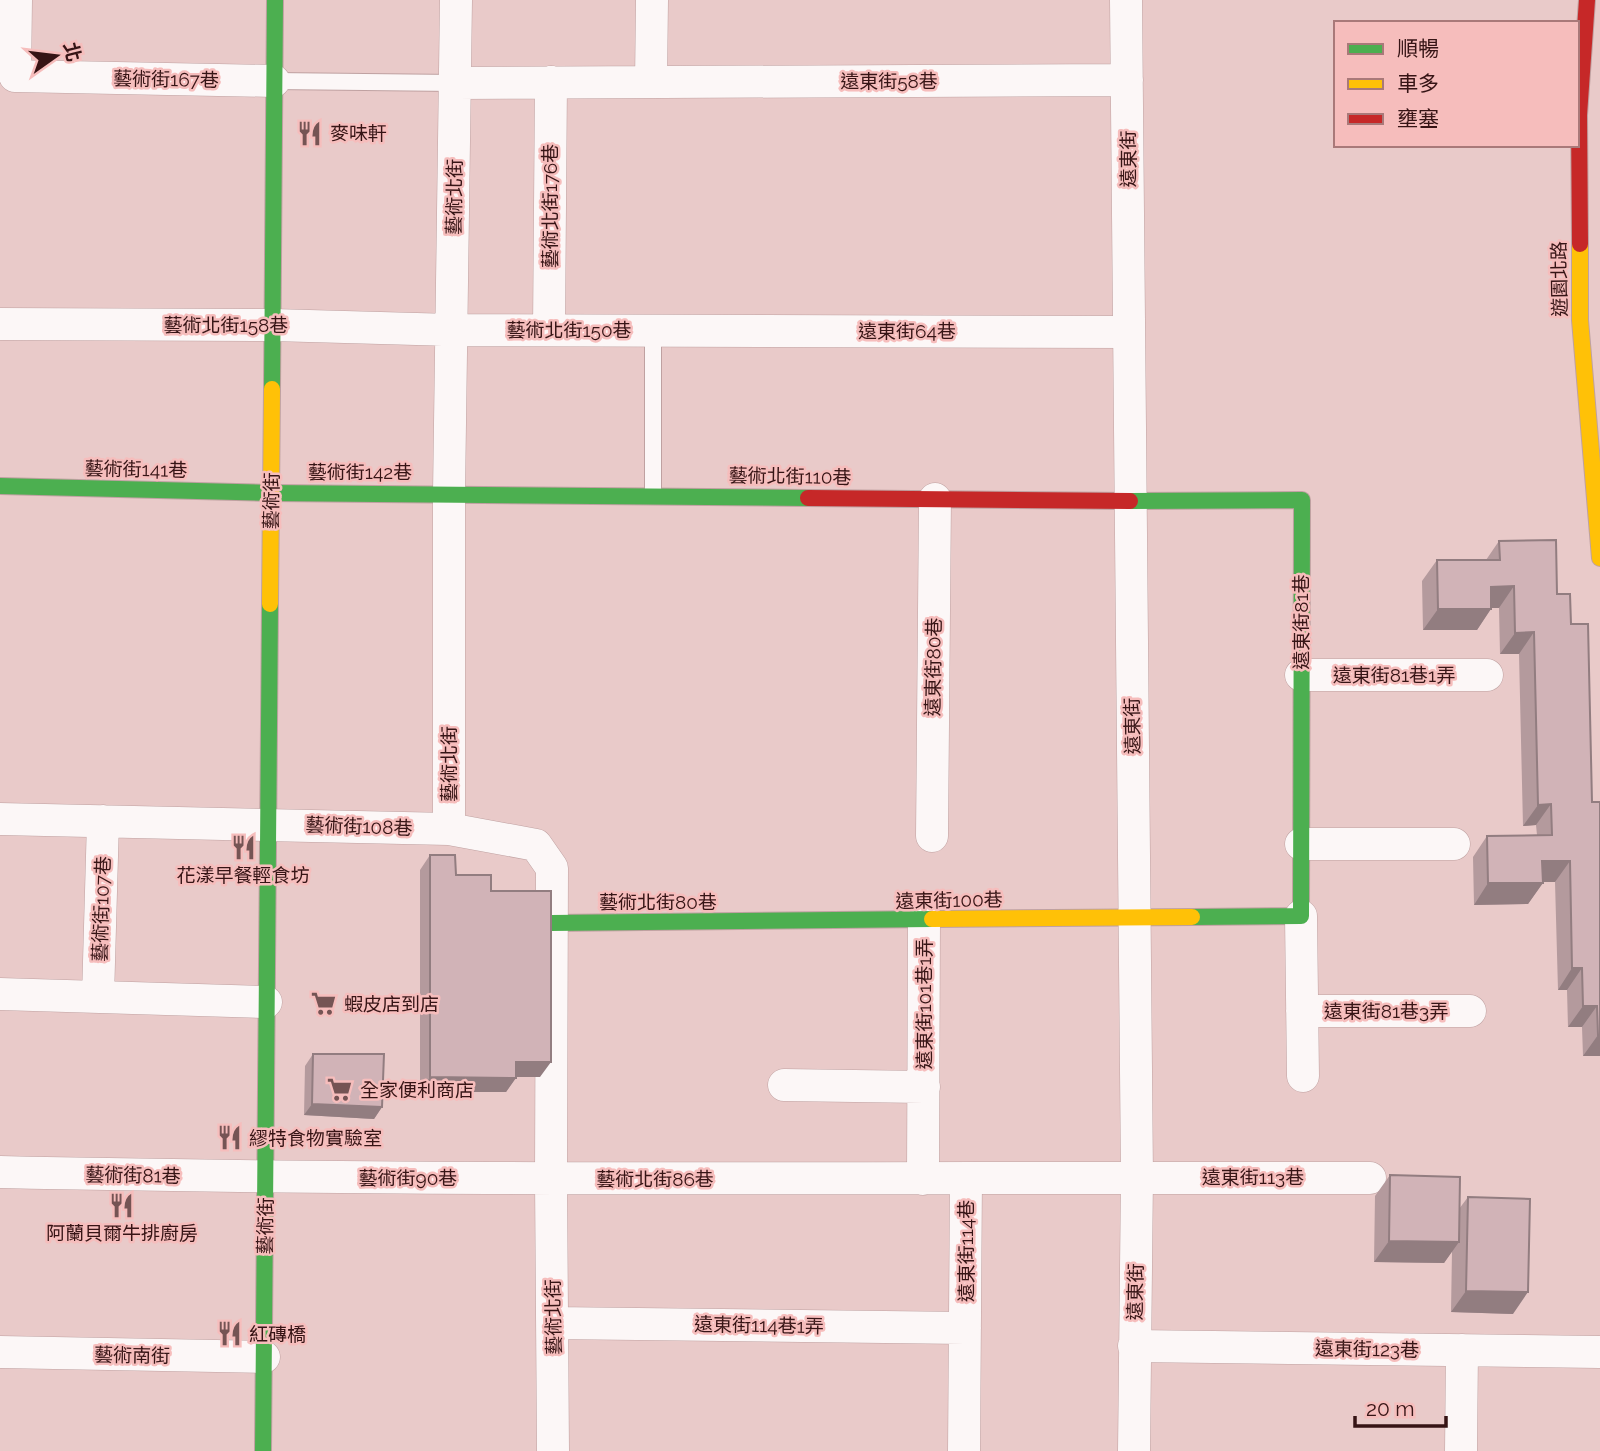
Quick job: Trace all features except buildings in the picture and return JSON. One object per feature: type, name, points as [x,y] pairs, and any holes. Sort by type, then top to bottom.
[{"type":"street","name":"藝術街167巷","points":[[16,0],[15,76],[274,81]]},
{"type":"street","name":"藝術街","points":[[263,1451],[275,0]]},
{"type":"street","name":"藝術北街","points":[[456,0],[449,494],[449,829],[536,845],[552,868],[554,1451]]},
{"type":"street","points":[[455,83],[651,82],[652,0]]},
{"type":"street","name":"遠東街","points":[[1126,0],[1137,1177],[1134,1451]]},
{"type":"street","name":"遊園北路","points":[[1587,0],[1579,115],[1580,320],[1600,558]]},
{"type":"street","name":"遠東街58巷","points":[[651,82],[1127,80]]},
{"type":"street","name":"藝術北街176巷","points":[[549,330],[551,82]]},
{"type":"street","name":"藝術北街158巷","points":[[0,324],[273,325],[452,330]]},
{"type":"street","name":"藝術北街150巷","points":[[452,330],[685,331]]},
{"type":"street","name":"遠東街64巷","points":[[685,331],[1129,332]]},
{"type":"street","name":"藝術街141巷","points":[[0,486],[271,493]]},
{"type":"street","name":"藝術街142巷","points":[[271,493],[449,494]]},
{"type":"street","name":"藝術北街110巷","points":[[449,494],[1130,501]]},
{"type":"street","name":"遠東街80巷","points":[[932,835],[935,499]]},
{"type":"street","name":"遠東街81巷","points":[[1130,501],[1301,500],[1303,1076]]},
{"type":"street","name":"遠東街81巷1弄","points":[[1301,676],[1487,675]]},
{"type":"street","points":[[0,819],[268,824]]},
{"type":"street","name":"藝術街107巷","points":[[98,997],[103,821]]},
{"type":"street","name":"藝術街108巷","points":[[268,824],[449,829]]},
{"type":"street","points":[[1301,844],[1454,844]]},
{"type":"street","points":[[1134,918],[1301,916]]},
{"type":"street","name":"遠東街100巷","points":[[765,922],[1134,918]]},
{"type":"street","name":"遠東街101巷1弄","points":[[923,1179],[924,921]]},
{"type":"street","name":"藝術北街80巷","points":[[551,923],[765,922]]},
{"type":"street","points":[[0,994],[266,1002]]},
{"type":"street","name":"遠東街81巷3弄","points":[[1302,1011],[1470,1011]]},
{"type":"street","name":"遠東街101巷1弄","points":[[784,1085],[924,1087]]},
{"type":"street","name":"藝術街81巷","points":[[0,1172],[265,1178]]},
{"type":"street","name":"遠東街113巷","points":[[1137,1177],[1370,1178]]},
{"type":"street","name":"遠東街114巷","points":[[964,1451],[966,1179],[1137,1177]]},
{"type":"street","name":"藝術街90巷","points":[[265,1178],[551,1179]]},
{"type":"street","name":"藝術北街86巷","points":[[551,1179],[923,1179]]},
{"type":"street","points":[[923,1179],[966,1179]]},
{"type":"street","name":"遠東街114巷1弄","points":[[554,1323],[965,1328]]},
{"type":"street","name":"遠東街123巷","points":[[1134,1346],[1600,1352]]},
{"type":"street","points":[[1461,1451],[1462,1350]]},
{"type":"street","name":"藝術南街","points":[[0,1352],[264,1357]]},
{"type":"lane","points":[[274,81],[455,83]]},
{"type":"lane","points":[[653,331],[653,495]]},
{"type":"traffic: fast","points":[[272,389],[275,0]]},
{"type":"traffic: fast","points":[[0,486],[271,493],[808,498]]},
{"type":"traffic: fast","points":[[1130,501],[1302,500],[1301,916],[1192,917]]},
{"type":"traffic: fast","points":[[263,1451],[270,604]]},
{"type":"traffic: fast","points":[[551,923],[932,919]]},
{"type":"traffic: slow","points":[[1580,244],[1580,320],[1600,558]]},
{"type":"traffic: slow","points":[[270,604],[272,389]]},
{"type":"traffic: slow","points":[[932,919],[1192,917]]},
{"type":"traffic: jam","points":[[1580,244],[1579,115],[1587,0]]},
{"type":"traffic: jam","points":[[808,498],[1130,501]]},
{"type":"place","name":"麥味軒","points":[[310,133]]},
{"type":"place","name":"花漾早餐輕食坊","points":[[243,847]]},
{"type":"place","name":"蝦皮店到店","points":[[324,1004]]},
{"type":"place","name":"全家便利商店","points":[[340,1090]]},
{"type":"place","name":"繆特食物實驗室","points":[[229,1138]]},
{"type":"place","name":"阿蘭貝爾牛排廚房","points":[[122,1205]]},
{"type":"place","name":"紅磚橋","points":[[229,1334]]}]
